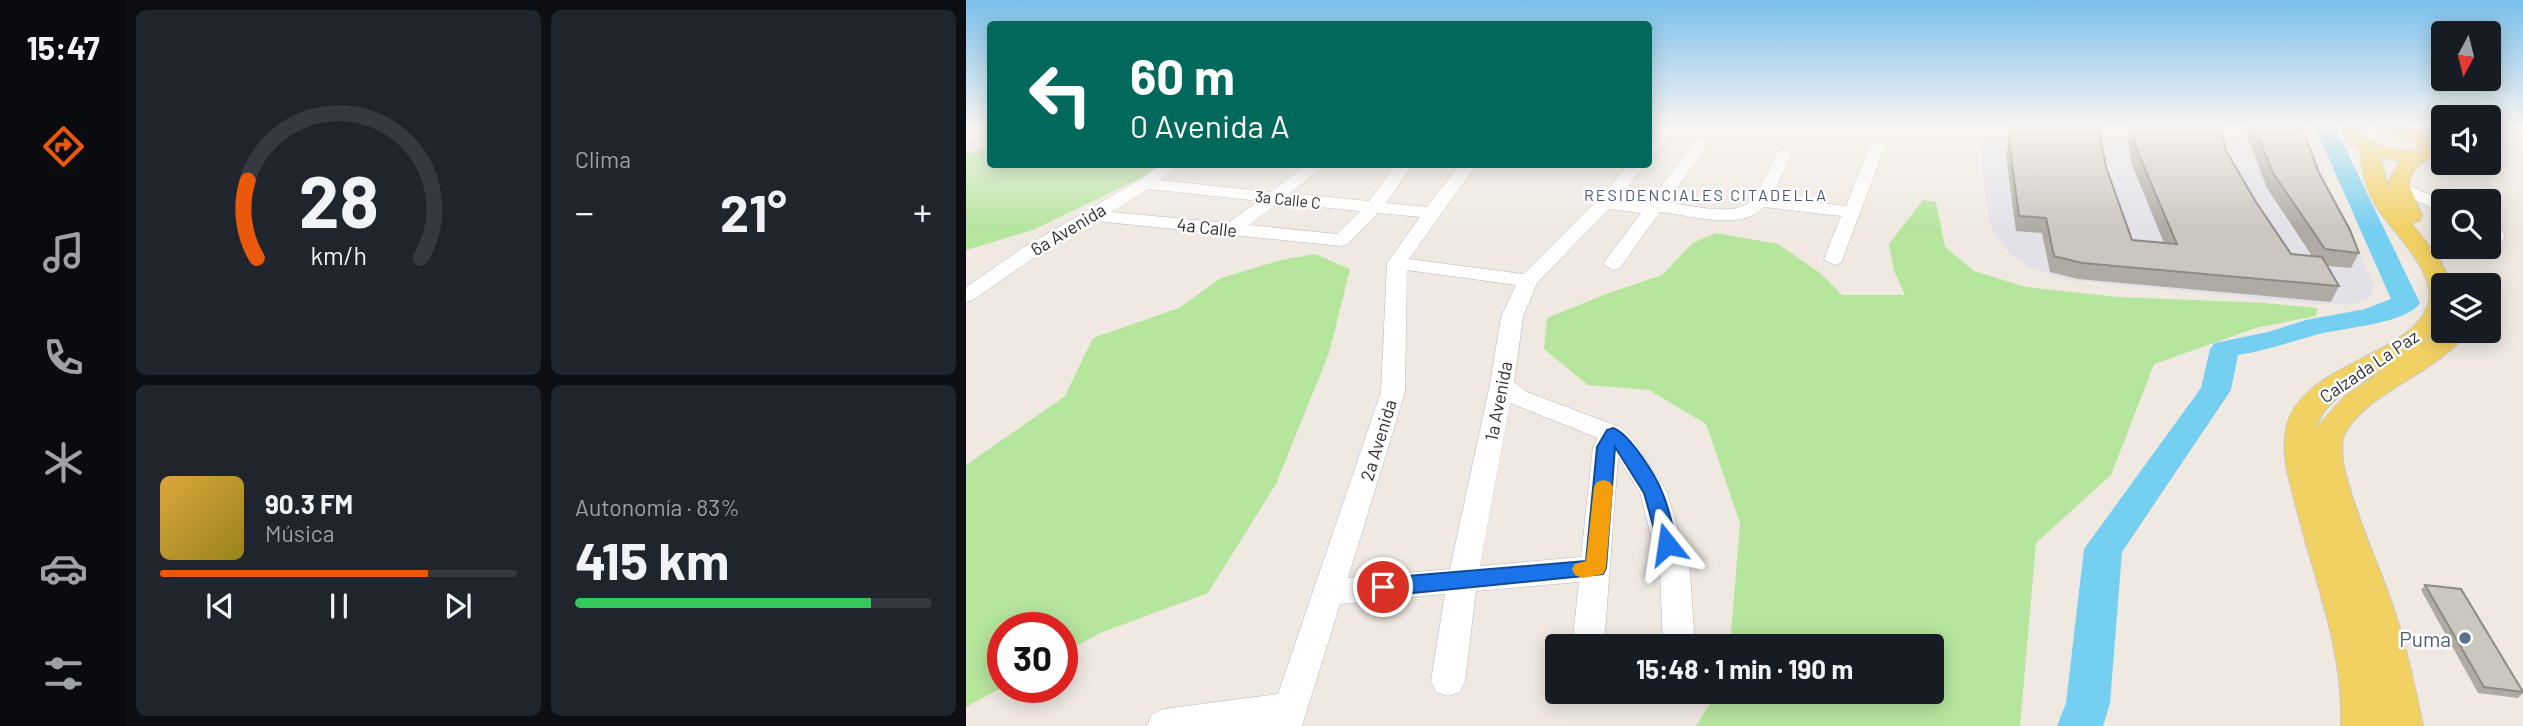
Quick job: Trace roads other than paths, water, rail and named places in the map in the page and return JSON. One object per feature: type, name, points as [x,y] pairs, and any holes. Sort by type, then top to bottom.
[{"type":"main road","name":"Calzada La Paz","points":[[2361,726],[2362,699],[2356,658],[2303,466],[2300,430],[2309,407],[2397,349],[2430,322],[2441,307],[2443,295],[2436,272],[2384,202],[2376,161]]},
{"type":"main road","points":[[2410,161],[2401,170],[2398,185],[2417,225],[2455,273]]},
{"type":"main road","name":"Calzada La Paz","points":[[2402,726],[2393,676],[2375,608],[2332,484],[2327,462],[2328,436],[2332,427],[2357,402],[2442,343]]},
{"type":"street","points":[[1612,264],[1689,161]]},
{"type":"street","points":[[1755,206],[1781,161]]},
{"type":"street","points":[[1834,259],[1871,161]]},
{"type":"street","name":"6a Avenida","points":[[966,296],[1027,253],[1166,168]]},
{"type":"street","points":[[1231,230],[1313,168]]},
{"type":"street","points":[[1374,207],[1402,168]]},
{"type":"street","points":[[1466,168],[1397,264],[1528,281]]},
{"type":"street","name":"1a Avenida","points":[[1448,681],[1462,580],[1502,384],[1512,317],[1528,281],[1635,168]]},
{"type":"street","name":"3a Calle C","points":[[1144,184],[1432,213]]},
{"type":"street","points":[[2398,185],[2431,202]]},
{"type":"street","points":[[1608,199],[1637,208],[1657,206],[1729,215],[1755,206],[1851,212]]},
{"type":"street","name":"4a Calle","points":[[1092,215],[1340,240],[1374,207]]},
{"type":"street","name":"2a Avenida","points":[[1288,718],[1393,392],[1397,264]]},
{"type":"street","points":[[1502,384],[1528,402],[1613,434],[1625,447],[1653,492],[1675,570],[1678,634]]},
{"type":"street","points":[[1589,634],[1606,447],[1613,434]]},
{"type":"street","points":[[1330,592],[1595,568]]},
{"type":"street","points":[[1164,726],[1288,718]]},
{"type":"waterway","points":[[2080,726],[2088,703],[2103,549],[2216,390],[2225,349],[2274,340],[2306,328],[2371,316],[2406,303],[2341,161]]},
{"type":"place","name":"Puma","points":[[2465,638]]},
{"type":"district","name":"RESIDENCIALES CITADELLA","points":[[1706,194]]}]
